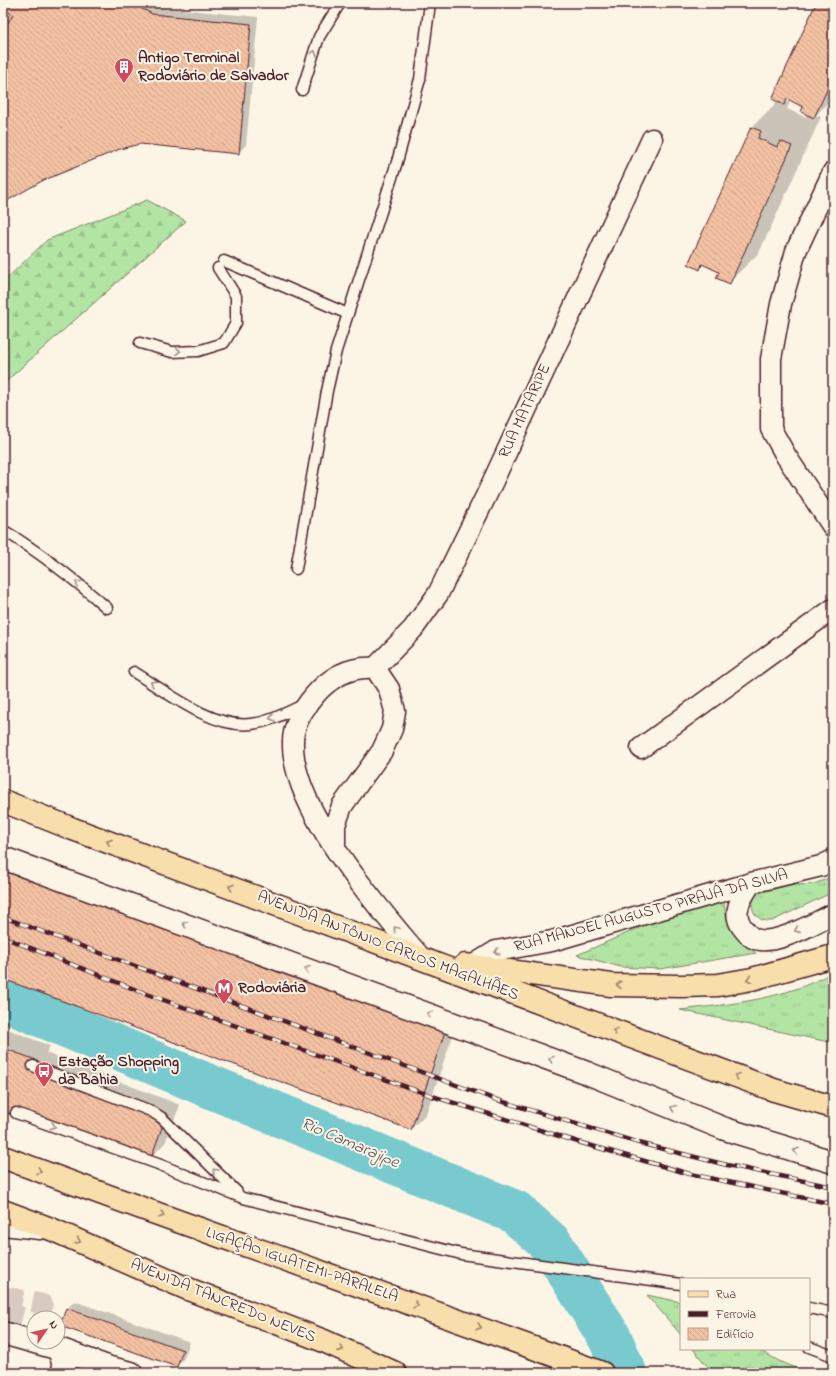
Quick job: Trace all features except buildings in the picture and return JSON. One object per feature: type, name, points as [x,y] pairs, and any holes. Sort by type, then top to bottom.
[{"type":"main road","name":"AVENIDA ANTÔNIO CARLOS MAGALHÃES","points":[[3,801],[774,1090],[833,1107]]},
{"type":"main road","points":[[3,858],[587,1073],[725,1130],[833,1162]]},
{"type":"main road","points":[[421,958],[611,985],[682,986],[718,985],[752,979],[833,956]]},
{"type":"main road","points":[[774,1090],[833,1095]]},
{"type":"main road","name":"LIGAÇÃO IGUATEMI-PARALELA","points":[[3,1157],[83,1187],[442,1314],[602,1373]]},
{"type":"main road","name":"AVENIDA TANCREDO NEVES","points":[[3,1211],[51,1229],[188,1289],[324,1341],[395,1373]]},
{"type":"main road","name":"AVENIDA TANCREDO NEVES","points":[[3,1224],[51,1229]]},
{"type":"main road","points":[[3,1333],[26,1340]]},
{"type":"main road","points":[[59,1350],[66,1373]]},
{"type":"main road","points":[[62,1350],[110,1368],[131,1373]]},
{"type":"street","name":"RUA MATARIPE","points":[[375,668],[413,629],[438,594],[487,494],[652,139]]},
{"type":"street","points":[[833,172],[796,250],[781,304],[771,359],[771,429],[786,456],[833,527]]},
{"type":"street","points":[[641,748],[833,608]]},
{"type":"street","points":[[335,847],[335,825],[342,806],[382,751],[392,729],[395,711],[389,689],[375,668],[361,667],[341,673],[324,684],[308,703],[298,720],[293,741],[295,763],[303,791],[315,816],[335,847],[371,899],[421,958]]},
{"type":"street","name":"RUA MANOEL AUGUSTO PIRAJÁ DA SILVA","points":[[472,966],[496,951],[552,941],[750,883],[820,866],[833,860]]},
{"type":"street","points":[[750,883],[738,905],[737,915],[739,924],[753,938],[767,941],[784,936],[833,914]]},
{"type":"lane","points":[[302,90],[319,37],[340,3]]},
{"type":"lane","points":[[296,569],[326,391],[336,351],[397,162],[420,79],[430,3]]},
{"type":"lane","points":[[140,342],[172,352],[198,351],[224,343],[236,323],[236,296],[221,264],[348,314]]},
{"type":"lane","points":[[3,530],[32,548],[79,583],[107,608]]},
{"type":"lane","points":[[134,672],[200,712],[225,722],[250,724],[279,716],[308,703]]},
{"type":"lane","points":[[33,1066],[151,1111],[162,1118],[200,1153],[223,1180],[243,1198]]},
{"type":"lane","points":[[16,1113],[158,1164],[243,1198],[461,1254],[680,1284]]},
{"type":"lane","points":[[810,1308],[833,1313]]},
{"type":"lane","points":[[810,1347],[833,1356]]},
{"type":"green space","points":[[147,200],[186,221],[3,384],[3,282],[47,240]]},
{"type":"green space","points":[[833,876],[833,892],[772,921],[761,920],[754,912],[752,907],[753,901],[762,889],[778,885],[812,884]]},
{"type":"green space","points":[[724,901],[727,918],[732,931],[742,942],[756,953],[660,969],[621,967],[577,955],[650,923]]},
{"type":"green space","points":[[833,972],[833,1043],[680,1010],[759,999],[797,988]]},
{"type":"green space","points":[[647,1295],[680,1302],[680,1334]]},
{"type":"green space","points":[[694,1350],[759,1350],[779,1361],[809,1373],[723,1373],[708,1367]]},
{"type":"waterway","name":"Rio Camarajipe","points":[[3,999],[204,1084],[515,1212],[551,1244],[610,1338],[625,1373]]},
{"type":"tunnel","points":[[3,1296],[43,1304],[41,1310]]},
{"type":"tunnel","points":[[3,1312],[26,1318]]},
{"type":"railway","points":[[3,917],[494,1099],[639,1143],[727,1165],[833,1187]]},
{"type":"railway","points":[[3,937],[144,993],[432,1096],[578,1142],[690,1174],[833,1204]]},
{"type":"place","name":"Antigo Terminal Rodoviário de Salvador","points":[[124,84]]},
{"type":"place","name":"Rodoviária","points":[[224,1005]]},
{"type":"place","name":"Estação Shopping da Bahia","points":[[44,1088]]}]
